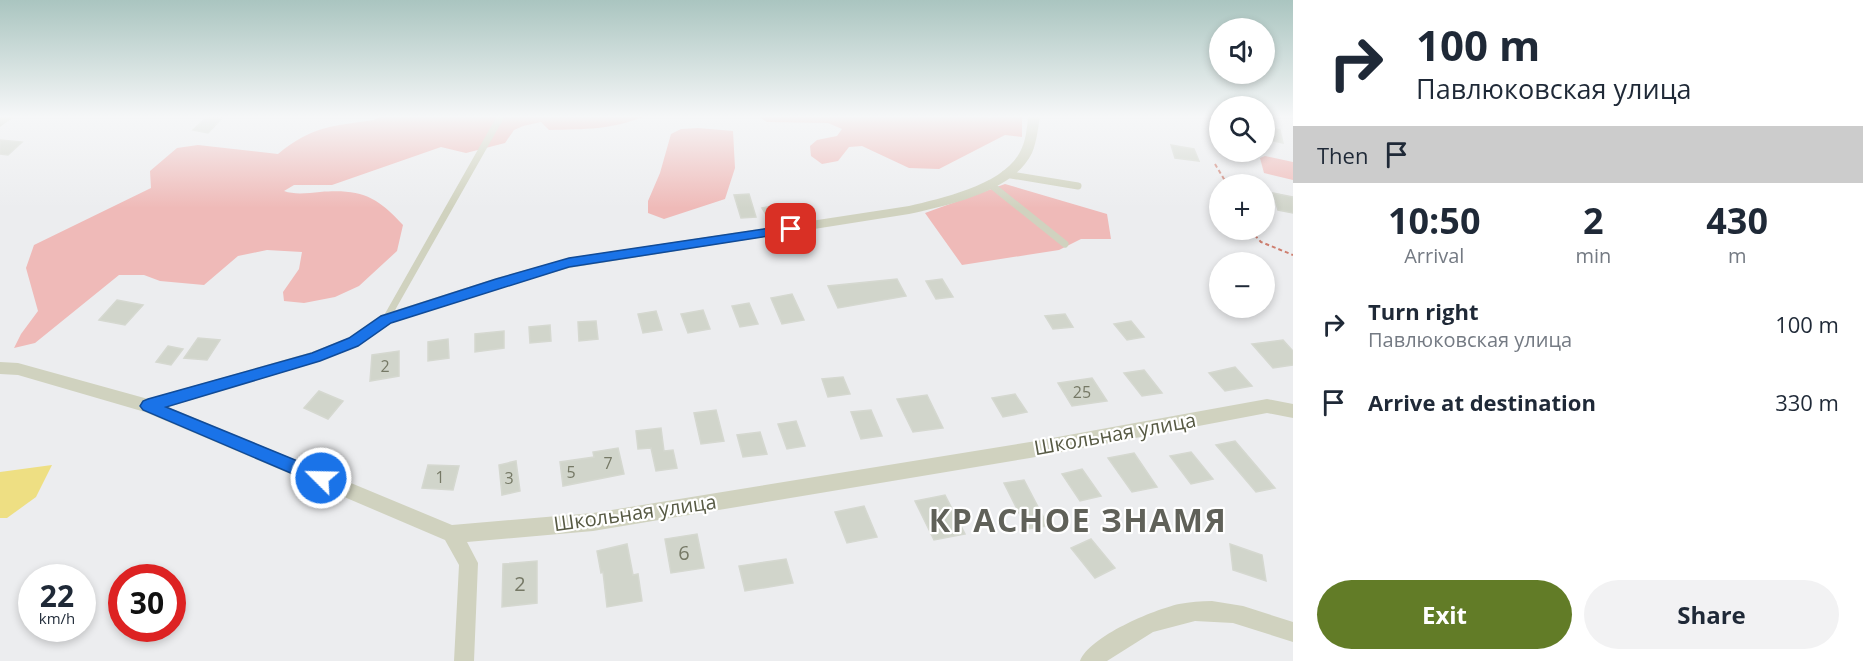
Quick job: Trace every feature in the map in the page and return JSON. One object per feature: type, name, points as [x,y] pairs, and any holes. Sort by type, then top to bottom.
[{"type":"street","points":[[148,406],[337,350],[365,335],[386,319],[500,282],[569,263],[909,210],[955,197],[990,184],[1005,174],[1018,164],[1027,147]]},
{"type":"street","name":"Школьная улица","points":[[0,368],[18,369],[148,406],[452,534],[593,522],[1030,450],[1267,406],[1293,411]]},
{"type":"street","points":[[452,534],[470,564],[464,661]]},
{"type":"street","points":[[1090,661],[1112,644],[1136,630],[1156,620],[1179,614],[1212,611],[1246,616],[1293,632]]},
{"type":"lane","points":[[386,319],[484,147]]},
{"type":"lane","points":[[1005,174],[1078,186]]},
{"type":"lane","points":[[990,184],[1065,244]]},
{"type":"path","points":[[1215,164],[1221,174]]},
{"type":"path","points":[[1260,240],[1293,255]]},
{"type":"shaded area","points":[[214,147],[278,154],[288,147],[490,147],[466,153],[441,147],[332,185],[294,185],[284,191],[357,193],[376,201],[403,225],[397,251],[359,286],[335,297],[304,303],[284,301],[283,292],[299,269],[302,252],[267,250],[238,256],[204,285],[160,281],[144,275],[119,275],[35,343],[14,348],[38,311],[26,268],[34,245],[151,188],[150,171],[177,148]]},
{"type":"shaded area","points":[[667,147],[734,147],[735,168],[725,199],[664,219],[648,213],[648,201],[660,173]]},
{"type":"shaded area","points":[[810,147],[851,147],[838,161],[822,164],[811,156]]},
{"type":"shaded area","points":[[864,147],[982,147],[939,169],[909,168]]},
{"type":"shaded area","points":[[1275,158],[1293,162],[1293,180],[1264,173],[1261,162],[1275,162]]},
{"type":"shaded area","points":[[1005,184],[1107,214],[1111,239],[1081,239],[1059,250],[962,265],[925,213]]},
{"type":"shaded area","points":[[52,465],[36,497],[7,518],[0,518],[0,472]]},
{"type":"building","points":[[0,147],[17,147],[8,155],[0,154]]},
{"type":"building","points":[[1172,147],[1182,147],[1194,149],[1199,161],[1175,158]]},
{"type":"building","points":[[1275,193],[1293,197],[1293,213],[1278,210]]},
{"type":"building","points":[[749,194],[756,217],[741,218],[734,195]]},
{"type":"building","points":[[777,205],[788,222],[772,225],[762,208]]},
{"type":"building","points":[[897,279],[906,296],[838,308],[828,286]]},
{"type":"building","points":[[942,279],[953,297],[936,299],[926,281]]},
{"type":"building","points":[[792,294],[804,320],[782,324],[771,298]]},
{"type":"building","points":[[117,300],[143,305],[125,325],[99,320]]},
{"type":"building","points":[[749,303],[758,324],[740,327],[732,306]]},
{"type":"building","points":[[703,310],[710,329],[688,333],[681,314]]},
{"type":"building","points":[[656,311],[662,330],[643,333],[638,314]]},
{"type":"building","points":[[1065,314],[1073,327],[1053,329],[1045,316]]},
{"type":"building","points":[[596,321],[598,339],[579,341],[578,322]]},
{"type":"building","points":[[1131,321],[1144,337],[1127,340],[1114,324]]},
{"type":"building","points":[[550,325],[551,341],[530,343],[529,327]]},
{"type":"building","points":[[504,331],[504,348],[475,352],[475,334]]},
{"type":"building","points":[[198,338],[220,340],[207,360],[184,358]]},
{"type":"building","points":[[448,339],[449,358],[428,361],[428,342]]},
{"type":"building","points":[[1283,340],[1293,351],[1293,365],[1273,368],[1252,344]]},
{"type":"building","points":[[168,346],[183,349],[171,365],[156,362]]},
{"type":"building","points":[[399,351],[399,376],[370,381],[372,355]]},
{"type":"building","points":[[1235,367],[1252,386],[1225,391],[1209,373]]},
{"type":"building","points":[[1144,370],[1162,393],[1142,396],[1124,373]]},
{"type":"building","points":[[843,377],[850,394],[828,397],[822,379]]},
{"type":"building","points":[[1092,378],[1107,401],[1072,406],[1058,383]]},
{"type":"building","points":[[319,391],[343,401],[328,419],[304,408]]},
{"type":"building","points":[[1015,394],[1027,412],[1003,417],[992,398]]},
{"type":"building","points":[[927,395],[943,428],[913,432],[897,399]]},
{"type":"building","points":[[716,410],[724,441],[701,444],[694,413]]},
{"type":"building","points":[[871,410],[882,436],[861,439],[851,412]]},
{"type":"building","points":[[796,421],[805,446],[787,449],[778,424]]},
{"type":"building","points":[[661,428],[664,451],[673,450],[677,468],[656,471],[651,448],[638,449],[636,431]]},
{"type":"building","points":[[760,432],[767,454],[743,457],[737,435]]},
{"type":"building","points":[[1235,441],[1275,488],[1256,492],[1216,445]]},
{"type":"building","points":[[618,448],[624,474],[563,486],[560,462],[594,457],[593,452]]},
{"type":"building","points":[[1191,452],[1213,479],[1191,484],[1170,456]]},
{"type":"building","points":[[1134,453],[1157,487],[1132,492],[1108,458]]},
{"type":"building","points":[[516,461],[520,491],[502,495],[499,465]]},
{"type":"building","points":[[428,465],[459,466],[453,490],[422,488]]},
{"type":"building","points":[[1082,469],[1101,496],[1080,501],[1062,474]]},
{"type":"building","points":[[1024,480],[1048,526],[1027,529],[1004,483]]},
{"type":"building","points":[[945,495],[965,534],[934,540],[915,501]]},
{"type":"building","points":[[864,506],[877,537],[847,543],[835,512]]},
{"type":"building","points":[[697,534],[704,568],[671,573],[665,539]]},
{"type":"building","points":[[1091,539],[1115,568],[1095,578],[1071,548]]},
{"type":"building","points":[[627,544],[633,575],[638,574],[642,601],[607,607],[603,572],[601,573],[597,551]]},
{"type":"building","points":[[1230,544],[1262,555],[1266,581],[1233,570]]},
{"type":"building","points":[[786,559],[793,583],[745,591],[739,566]]},
{"type":"building","points":[[537,561],[537,603],[502,607],[503,564]]},
{"type":"district","name":"КРАСНОЕ ЗНАМЯ","points":[[1078,521]]},
{"type":"route","points":[[321,478],[148,406],[337,350],[365,335],[386,319],[500,282],[569,263],[791,229]]}]
